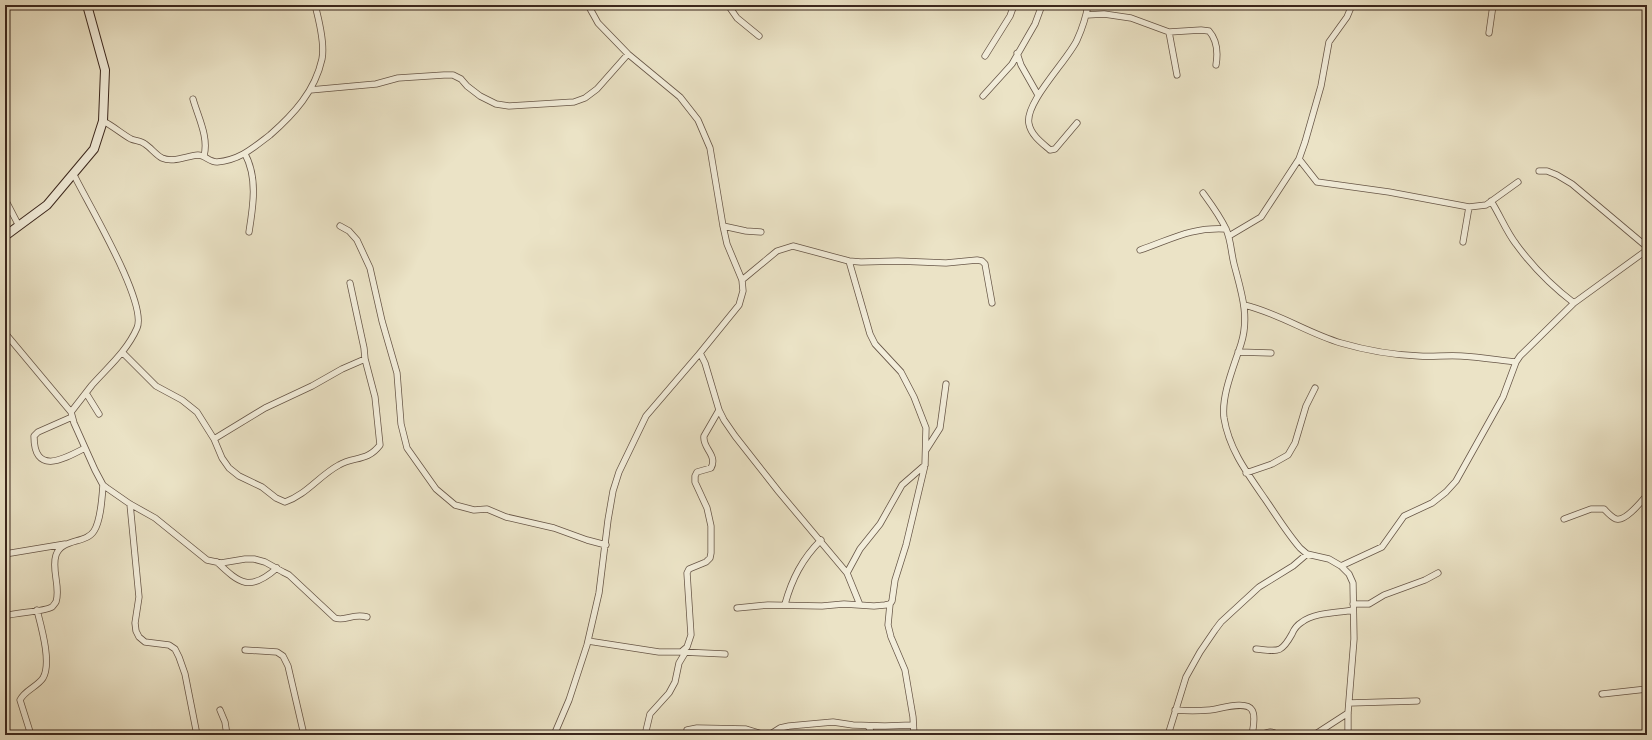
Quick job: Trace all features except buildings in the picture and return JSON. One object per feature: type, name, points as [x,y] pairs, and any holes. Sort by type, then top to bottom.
[{"type":"street","points":[[5,236],[47,205],[74,175],[94,149],[103,121],[104,70],[87,5]]},
{"type":"street","points":[[103,121],[132,140],[143,142],[162,158],[174,160],[196,155],[204,156],[212,162],[218,162],[245,154],[258,146],[296,111],[310,90],[317,76],[322,57],[321,32],[315,5]]},
{"type":"street","points":[[554,735],[569,700],[588,641],[599,593],[613,491],[619,472],[646,416],[739,305],[742,297],[742,280],[727,244],[723,226],[710,148],[698,120],[680,97],[628,54],[598,23],[588,5]]},
{"type":"street","points":[[728,5],[737,18],[759,36]]},
{"type":"street","points":[[985,56],[1010,16],[1014,5]]},
{"type":"street","points":[[984,96],[1012,64],[1035,24],[1042,5]]},
{"type":"street","points":[[1077,124],[1055,149],[1050,150],[1036,137],[1029,125],[1029,116],[1038,95],[1054,75],[1077,41],[1087,15],[1088,5]]},
{"type":"street","points":[[1229,236],[1261,217],[1299,159],[1308,135],[1321,86],[1329,42],[1347,17],[1352,5]]},
{"type":"street","points":[[1489,33],[1493,5]]},
{"type":"street","points":[[1087,15],[1104,14],[1131,18],[1169,32],[1209,31],[1214,37],[1218,53],[1216,66]]},
{"type":"street","points":[[1169,32],[1177,76]]},
{"type":"street","points":[[1017,53],[1021,65],[1038,95]]},
{"type":"street","points":[[310,90],[376,84],[398,78],[444,74],[453,75],[461,79],[467,86],[480,96],[496,104],[509,106],[574,102],[585,98],[597,89],[628,54]]},
{"type":"street","points":[[193,99],[204,137],[206,150],[204,156]]},
{"type":"street","points":[[245,154],[250,163],[253,199],[248,232]]},
{"type":"street","points":[[1299,159],[1317,182],[1389,192],[1469,207],[1486,205],[1518,182]]},
{"type":"street","points":[[1539,171],[1547,171],[1572,184],[1647,247]]},
{"type":"street","points":[[74,175],[114,250],[137,306],[139,318],[138,327],[123,353],[86,393],[72,414],[38,432],[34,436],[36,451],[44,461],[52,462],[65,458],[85,448]]},
{"type":"street","points":[[1203,193],[1229,236],[1233,262],[1246,319],[1242,343],[1225,395],[1224,417],[1230,443],[1246,473],[1291,538],[1307,554],[1329,559],[1341,566],[1352,578],[1354,640],[1348,713],[1348,735]]},
{"type":"street","points":[[5,199],[19,226]]},
{"type":"street","points":[[1491,202],[1509,234],[1522,253],[1561,293],[1574,303]]},
{"type":"street","points":[[1463,242],[1469,207]]},
{"type":"street","points":[[340,226],[357,240],[370,268],[382,321],[398,373],[401,424],[407,448],[436,489],[455,505],[474,510],[487,509],[506,517],[554,528],[606,545]]},
{"type":"street","points":[[723,226],[746,231],[761,232]]},
{"type":"street","points":[[1140,250],[1188,232],[1205,229],[1226,229]]},
{"type":"street","points":[[742,280],[777,251],[793,246],[849,261],[946,263],[971,260],[982,261],[985,264],[992,303]]},
{"type":"street","points":[[1341,566],[1382,547],[1404,516],[1432,503],[1446,492],[1456,481],[1503,398],[1516,362],[1529,346],[1574,303],[1647,250]]},
{"type":"street","points":[[849,261],[870,334],[875,344],[901,372],[923,418],[926,428],[925,465],[906,546],[895,580],[890,604],[888,625],[891,637],[905,670],[913,717],[912,725],[914,735]]},
{"type":"street","points":[[123,353],[156,386],[192,407],[214,439],[222,458],[229,468],[239,476],[269,492],[276,498],[285,502],[292,500],[341,463],[372,454],[380,445],[375,397],[365,359],[350,284]]},
{"type":"street","points":[[1244,305],[1263,309],[1320,336],[1355,346],[1385,352],[1419,356],[1462,356],[1516,362]]},
{"type":"street","points":[[5,332],[72,414],[85,448],[103,485],[130,504],[155,518],[207,560],[221,563],[254,559],[290,575],[335,618],[342,620],[351,616],[359,615],[367,617]]},
{"type":"street","points":[[1238,352],[1271,353]]},
{"type":"street","points":[[700,353],[705,363],[718,410],[735,436],[779,492],[821,540],[836,562],[847,574],[860,605]]},
{"type":"street","points":[[214,439],[265,408],[365,359]]},
{"type":"street","points":[[926,450],[940,428],[946,384]]},
{"type":"street","points":[[1246,473],[1272,464],[1288,455],[1295,443],[1306,406],[1315,388]]},
{"type":"street","points":[[86,393],[99,414]]},
{"type":"street","points":[[645,735],[650,714],[669,692],[675,682],[679,663],[691,635],[687,573],[689,569],[706,562],[710,558],[711,526],[707,508],[695,482],[695,476],[697,472],[711,468],[713,463],[713,457],[703,440],[718,410]]},
{"type":"street","points":[[847,574],[860,548],[880,524],[902,485],[925,465]]},
{"type":"street","points":[[5,554],[66,544],[90,535],[94,532],[99,514],[103,485]]},
{"type":"street","points":[[1564,519],[1591,509],[1604,509],[1614,519],[1620,520],[1626,517],[1647,495]]},
{"type":"street","points":[[130,504],[139,597],[135,623],[136,630],[139,637],[145,642],[169,645],[175,649],[180,657],[185,674],[197,735]]},
{"type":"street","points":[[785,604],[789,588],[798,567],[821,540]]},
{"type":"street","points":[[5,616],[13,613],[52,607],[56,602],[56,554],[66,544]]},
{"type":"street","points":[[1168,735],[1186,677],[1200,652],[1221,622],[1259,588],[1293,566],[1307,554]]},
{"type":"street","points":[[217,562],[234,578],[245,582],[256,582],[277,568]]},
{"type":"street","points":[[1256,649],[1273,651],[1282,649],[1286,645],[1295,627],[1302,621],[1311,617],[1369,604],[1384,595],[1425,580],[1438,573]]},
{"type":"street","points":[[737,608],[785,604],[874,606],[890,604]]},
{"type":"street","points":[[32,735],[20,700],[43,679],[45,673],[47,654],[38,610]]},
{"type":"street","points":[[588,641],[659,652],[725,654]]},
{"type":"street","points":[[245,650],[277,652],[283,656],[288,666],[304,735]]},
{"type":"street","points":[[1602,694],[1647,689]]},
{"type":"street","points":[[1349,703],[1416,701]]},
{"type":"street","points":[[1175,710],[1212,710],[1236,705],[1248,706],[1254,714],[1252,735]]},
{"type":"street","points":[[220,710],[225,722],[227,735]]},
{"type":"street","points":[[1314,735],[1348,713]]},
{"type":"street","points":[[769,735],[780,728],[833,722],[868,726],[912,725]]},
{"type":"street","points":[[868,726],[873,735]]},
{"type":"street","points":[[687,730],[697,728],[746,729],[765,735]]},
{"type":"street","points":[[1261,735],[1274,732],[1278,735]]}]
